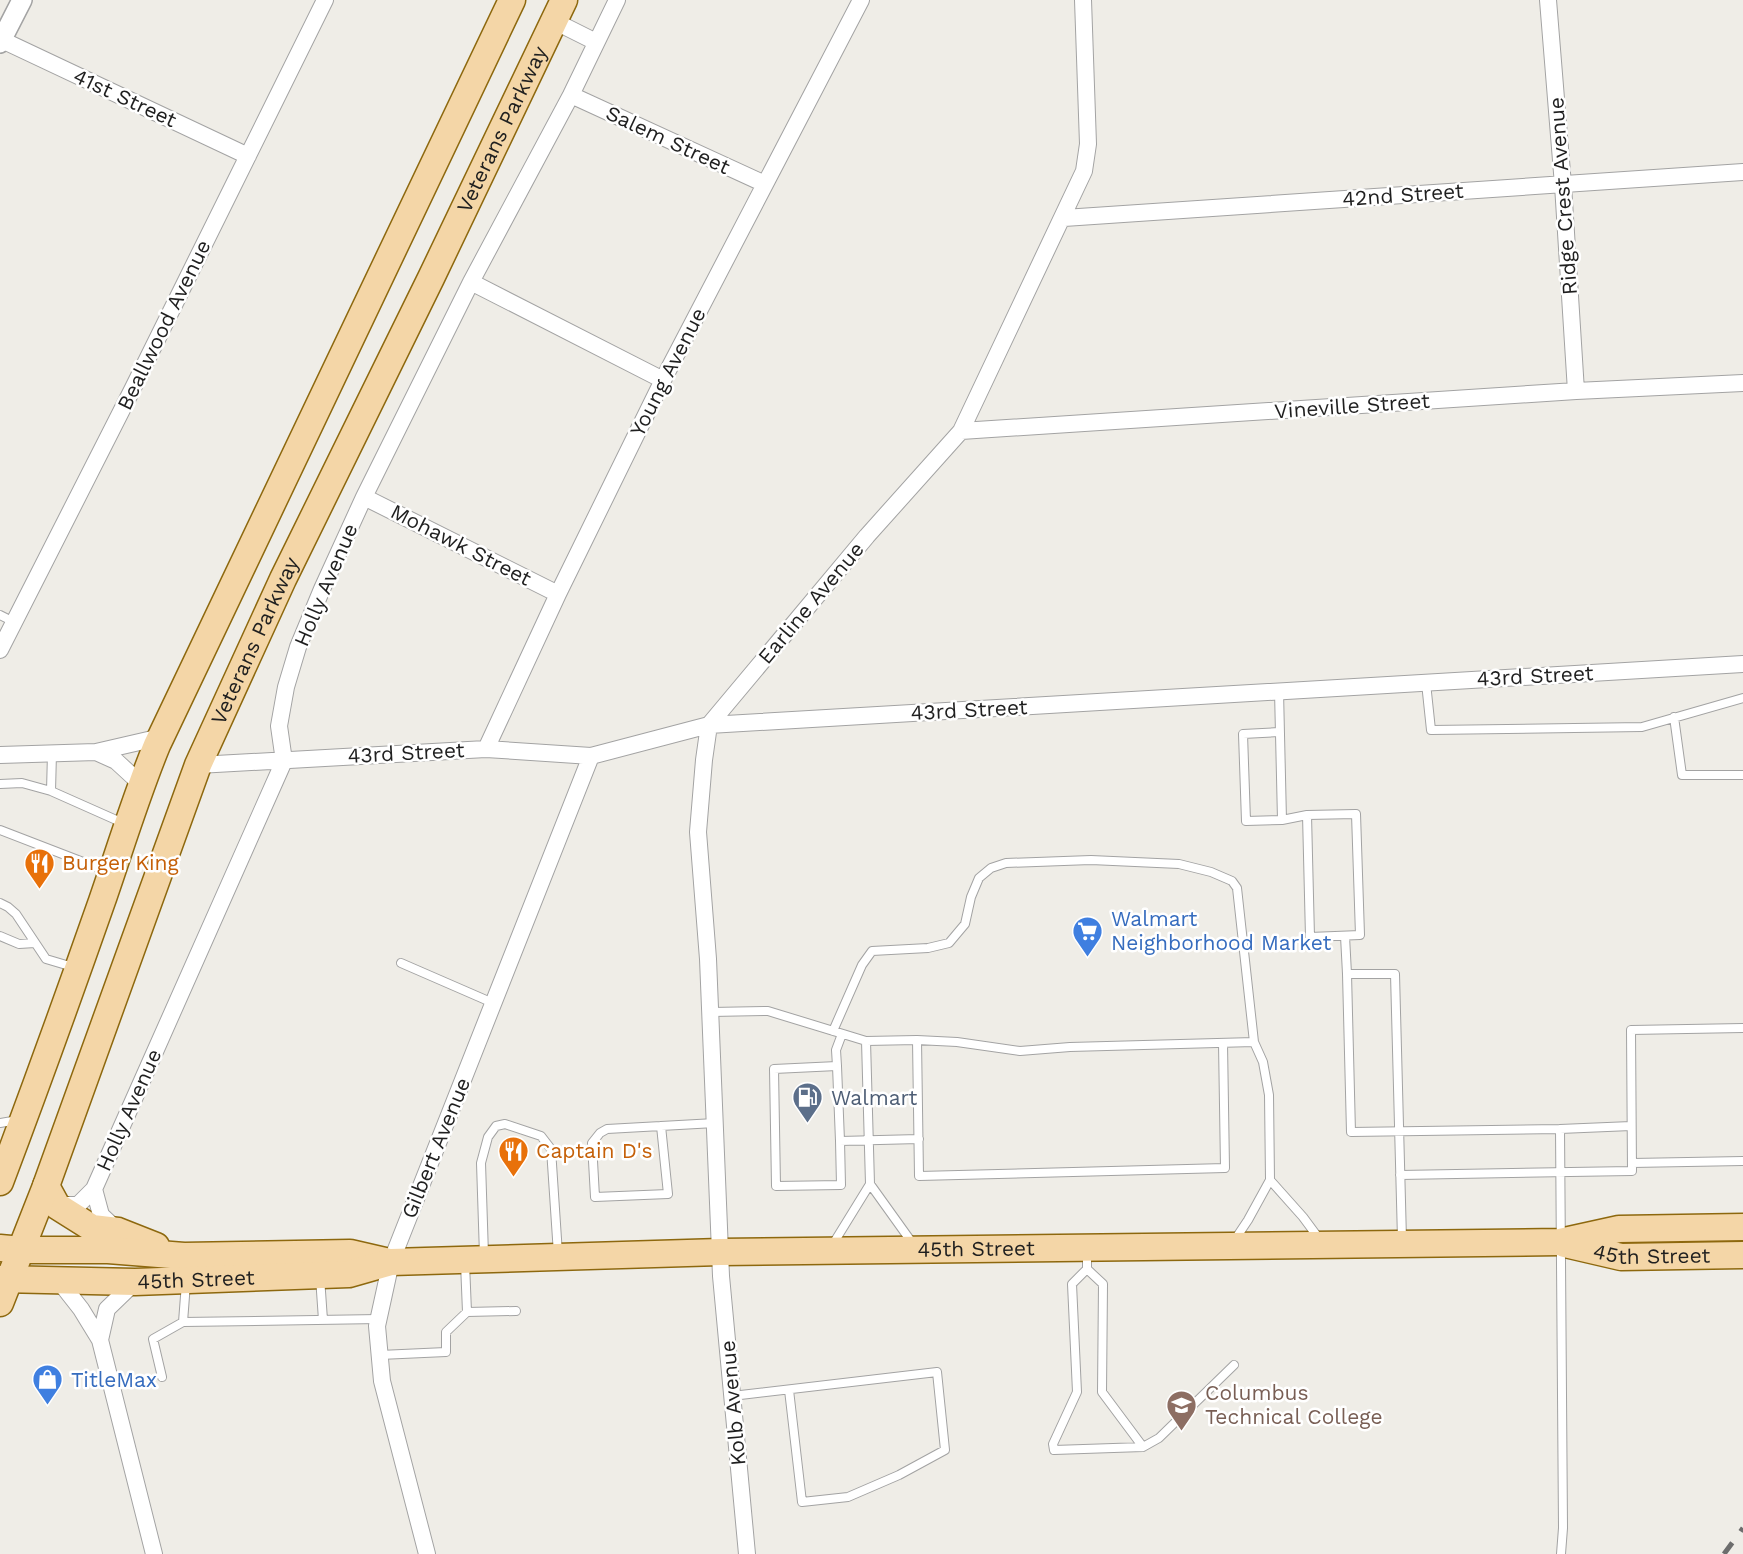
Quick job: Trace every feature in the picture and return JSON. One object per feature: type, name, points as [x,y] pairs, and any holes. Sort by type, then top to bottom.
[{"type":"main road","name":"Veterans Parkway","points":[[3,1164],[11,1121],[78,969],[141,784],[161,737],[512,0]]},
{"type":"main road","name":"Veterans Parkway","points":[[0,1303],[11,1249],[51,1196],[198,765],[283,579],[559,10]]},
{"type":"main road","points":[[51,1196],[92,1228],[118,1231],[185,1268]]},
{"type":"main road","name":"45th Street","points":[[11,1249],[108,1250],[185,1268],[320,1275],[349,1273],[391,1262],[720,1252],[917,1250],[1087,1259],[1231,1247],[1560,1242],[1619,1229],[1743,1227]]},
{"type":"main road","name":"45th Street","points":[[1560,1242],[1621,1257],[1743,1255]]},
{"type":"main road","name":"45th Street","points":[[5,1278],[135,1282],[185,1268],[350,1253],[391,1262]]},
{"type":"street","points":[[1,41],[22,0]]},
{"type":"street","name":"Beallwood Avenue","points":[[0,650],[7,619],[248,156],[325,0]]},
{"type":"street","name":"Holly Avenue","points":[[51,1196],[78,1205],[94,1189],[284,761],[279,726],[290,674],[322,589],[364,497],[471,282],[571,96],[617,0]]},
{"type":"street","name":"Young Avenue","points":[[486,749],[558,594],[663,380],[861,0]]},
{"type":"street","name":"Earline Avenue","points":[[709,725],[867,536],[961,431],[1084,172],[1088,144],[1083,0]]},
{"type":"street","name":"Ridge Crest Avenue","points":[[1548,0],[1576,391]]},
{"type":"street","points":[[559,10],[596,42]]},
{"type":"street","name":"41st Street","points":[[1,41],[248,156]]},
{"type":"street","name":"Salem Street","points":[[571,96],[765,184]]},
{"type":"street","name":"42nd Street","points":[[1063,218],[1743,172]]},
{"type":"street","points":[[471,282],[663,380]]},
{"type":"street","name":"Vineville Street","points":[[961,431],[1576,391],[1743,383]]},
{"type":"street","name":"Mohawk Street","points":[[364,497],[558,594]]},
{"type":"street","name":"43rd Street","points":[[198,765],[486,749],[591,756],[709,725],[1743,664]]},
{"type":"street","points":[[709,725],[698,832],[708,959],[720,1252]]},
{"type":"street","points":[[0,755],[96,752],[161,737]]},
{"type":"street","points":[[96,752],[116,761],[141,784]]},
{"type":"street","name":"Gilbert Avenue","points":[[426,1554],[382,1381],[377,1326],[391,1262],[591,756]]},
{"type":"street","name":"Holly Avenue","points":[[94,1189],[101,1215],[118,1231]]},
{"type":"street","name":"Kolb Avenue","points":[[720,1252],[747,1554]]},
{"type":"street","points":[[59,1280],[100,1340],[154,1554]]},
{"type":"street","points":[[100,1340],[107,1309],[135,1282]]},
{"type":"lane","points":[[1426,683],[1431,730],[1642,727],[1743,698]]},
{"type":"lane","points":[[1279,691],[1282,820]]},
{"type":"lane","points":[[1674,717],[1682,775],[1743,775]]},
{"type":"lane","points":[[1279,732],[1243,734],[1246,821],[1282,820],[1307,816],[1356,814],[1360,935],[1310,937],[1307,816]]},
{"type":"lane","points":[[51,791],[52,753]]},
{"type":"lane","points":[[0,784],[22,783],[51,791],[129,825]]},
{"type":"lane","points":[[0,830],[112,873]]},
{"type":"lane","points":[[832,1031],[862,965],[872,951],[928,948],[948,943],[965,925],[971,897],[979,878],[991,868],[1006,863],[1091,860],[1180,864],[1233,881],[1237,888],[1254,1042],[1263,1062],[1269,1095],[1270,1180],[1231,1247]]},
{"type":"lane","points":[[0,903],[16,914],[46,958],[78,969]]},
{"type":"lane","points":[[0,936],[19,944],[35,943]]},
{"type":"lane","points":[[1345,936],[1351,1132],[1632,1126]]},
{"type":"lane","points":[[401,963],[493,1003]]},
{"type":"lane","points":[[1347,974],[1395,974],[1402,1245]]},
{"type":"lane","points":[[710,1012],[768,1011],[866,1041],[957,1042],[1020,1051],[1254,1042]]},
{"type":"lane","points":[[1400,1175],[1632,1171],[1631,1030],[1743,1028]]},
{"type":"lane","points":[[837,1066],[774,1069],[776,1186],[841,1185],[840,1141],[837,1066],[836,1050],[842,1034]]},
{"type":"lane","points":[[917,1040],[919,1176],[1225,1168],[1223,1043]]},
{"type":"lane","points":[[866,1041],[870,1184],[917,1250]]},
{"type":"lane","points":[[661,1126],[668,1194],[595,1197],[592,1143],[600,1133],[607,1129],[661,1126],[715,1123]]},
{"type":"lane","points":[[380,1355],[446,1352],[446,1332],[467,1312],[475,1260],[481,1163],[488,1137],[496,1126],[505,1124],[541,1136],[551,1149],[558,1257]]},
{"type":"lane","points":[[1560,1129],[1561,1554]]},
{"type":"lane","points":[[840,1141],[919,1139]]},
{"type":"lane","points":[[1632,1163],[1743,1161]]},
{"type":"lane","points":[[1270,1180],[1324,1245]]},
{"type":"lane","points":[[829,1251],[870,1184]]},
{"type":"lane","points":[[1143,1447],[1102,1392],[1103,1284],[1087,1259],[1072,1284],[1077,1392],[1053,1444],[1054,1450],[1143,1447],[1160,1438],[1234,1366]]},
{"type":"lane","points":[[183,1322],[185,1268]]},
{"type":"lane","points":[[320,1275],[323,1320]]},
{"type":"lane","points":[[467,1312],[516,1311]]},
{"type":"lane","points":[[162,1377],[153,1339],[183,1322],[379,1319]]},
{"type":"lane","points":[[732,1396],[937,1372],[945,1450],[899,1475],[848,1497],[802,1502],[789,1390]]},
{"type":"railway","points":[[1724,1554],[1743,1528]]},
{"type":"place","name":"Burger King","points":[[39,890]]},
{"type":"place","name":"Walmart Neighborhood Market","points":[[1088,958]]},
{"type":"place","name":"Walmart","points":[[808,1125]]},
{"type":"place","name":"Captain D's","points":[[513,1178]]},
{"type":"place","name":"TitleMax","points":[[48,1407]]},
{"type":"place","name":"Columbus Technical College","points":[[1182,1432]]}]
